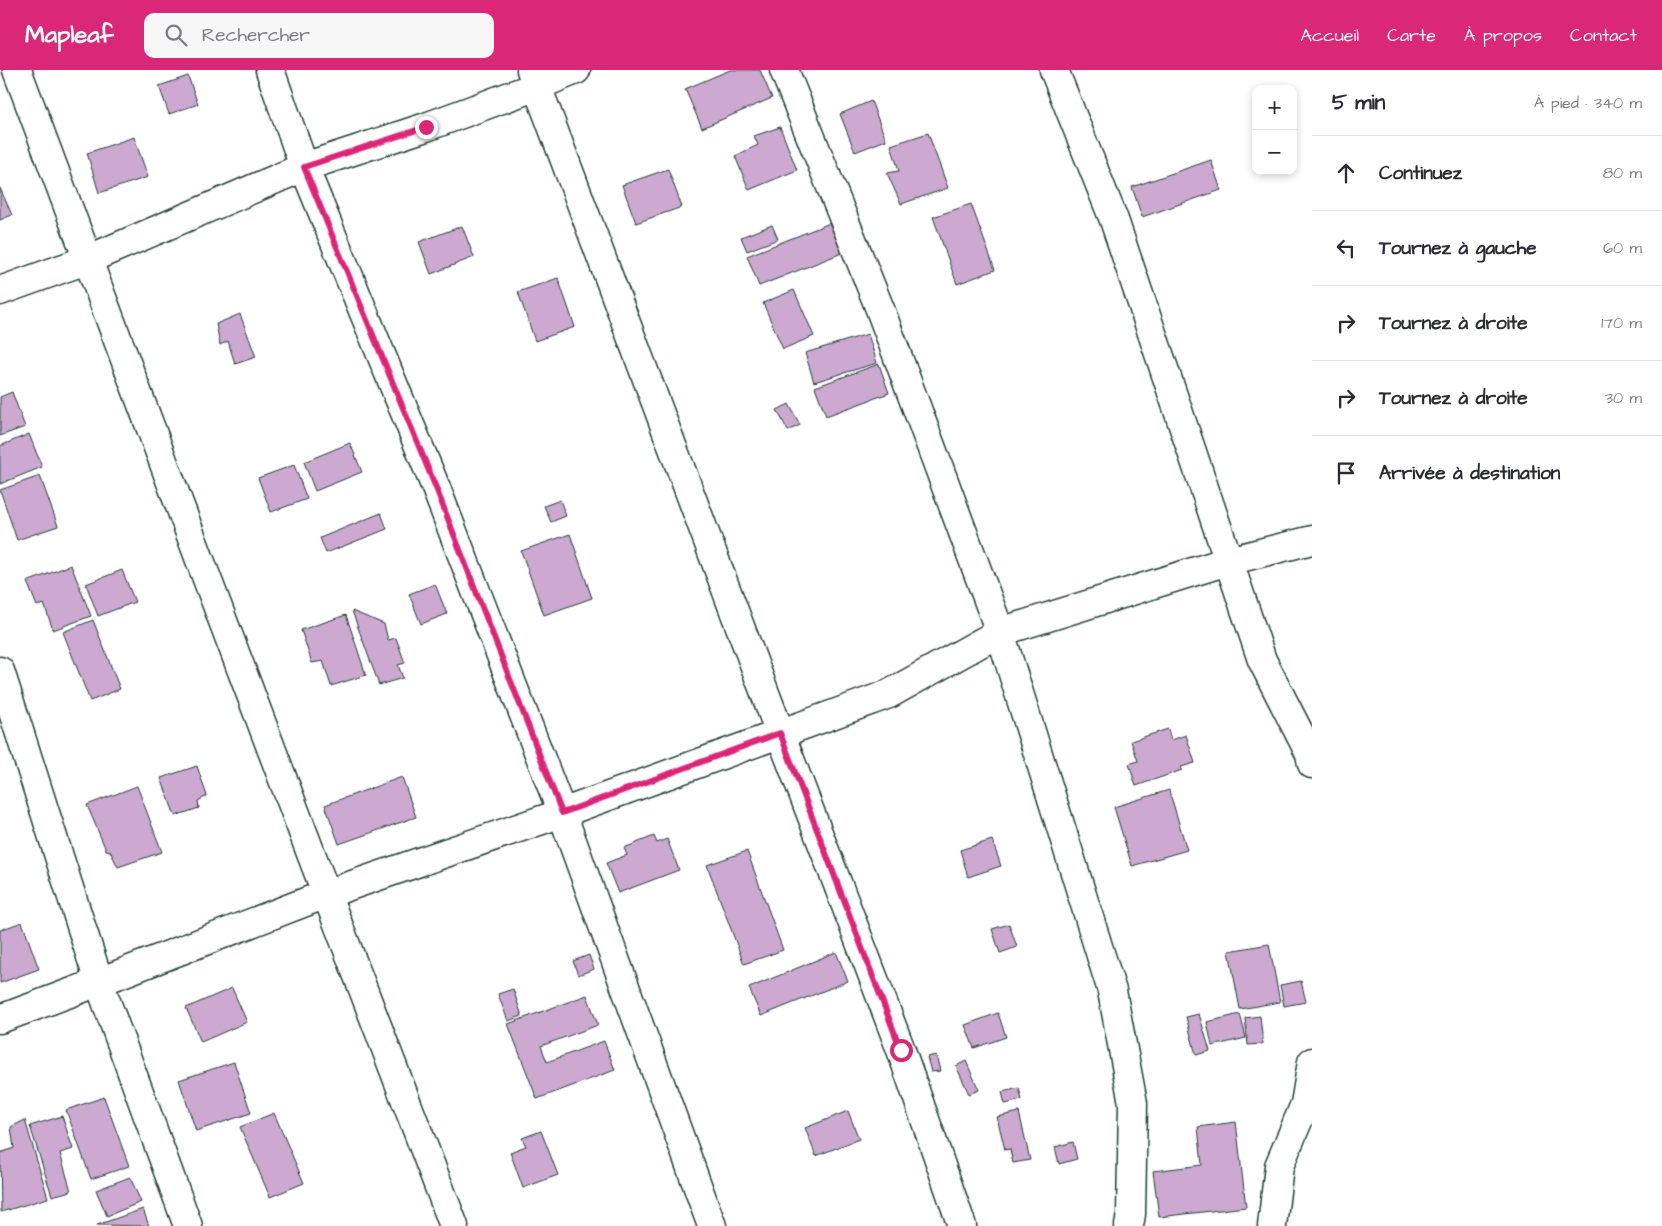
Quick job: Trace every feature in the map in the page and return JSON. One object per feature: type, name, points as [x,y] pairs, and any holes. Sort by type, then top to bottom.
[{"type":"street","points":[[17,70],[206,577],[454,1226]]},
{"type":"street","points":[[270,70],[304,167],[436,488],[562,813],[712,1226]]},
{"type":"street","points":[[0,291],[89,259],[304,167],[426,127],[534,78],[576,70]]},
{"type":"street","points":[[784,70],[880,309],[1000,632],[1112,991],[1133,1102],[1131,1214],[1129,1226]]},
{"type":"street","points":[[1054,70],[1114,220],[1262,660],[1310,754],[1312,764]]},
{"type":"street","points":[[534,78],[901,1050],[962,1226]]},
{"type":"street","points":[[0,1019],[326,894],[562,813],[889,694],[1000,632],[1228,561],[1312,540]]},
{"type":"street","points":[[0,671],[99,982],[188,1226]]},
{"type":"street","points":[[1272,1226],[1279,1166],[1305,1104],[1312,1062]]},
{"type":"building","points":[[730,70],[760,70],[772,98],[702,128],[685,89]]},
{"type":"building","points":[[188,76],[198,104],[169,114],[159,86]]},
{"type":"building","points":[[871,101],[886,140],[855,152],[840,114]]},
{"type":"building","points":[[780,127],[797,170],[749,190],[735,156],[758,145],[754,136]]},
{"type":"building","points":[[928,133],[948,188],[901,204],[887,173],[899,171],[891,145]]},
{"type":"building","points":[[134,137],[148,177],[99,193],[87,153]]},
{"type":"building","points":[[1211,160],[1221,190],[1142,217],[1132,187]]},
{"type":"building","points":[[668,169],[682,207],[636,223],[622,185]]},
{"type":"building","points":[[0,188],[12,215],[0,220]]},
{"type":"building","points":[[971,204],[995,270],[957,284],[933,217]]},
{"type":"building","points":[[840,219],[852,249],[759,286],[747,256]]},
{"type":"building","points":[[772,225],[778,239],[747,251],[741,237]]},
{"type":"building","points":[[462,226],[474,257],[431,274],[419,242]]},
{"type":"building","points":[[558,278],[575,327],[535,341],[518,292]]},
{"type":"building","points":[[794,290],[814,336],[783,349],[763,303]]},
{"type":"building","points":[[240,314],[256,357],[235,364],[228,341],[220,345],[216,324]]},
{"type":"building","points":[[868,334],[877,363],[814,382],[805,353]]},
{"type":"building","points":[[879,364],[889,393],[826,416],[815,387]]},
{"type":"building","points":[[12,392],[25,427],[0,436],[0,397]]},
{"type":"building","points":[[789,404],[800,425],[788,431],[777,410]]},
{"type":"building","points":[[29,434],[42,467],[0,484],[0,446]]},
{"type":"building","points":[[350,443],[362,472],[315,491],[304,462]]},
{"type":"building","points":[[294,465],[307,499],[271,512],[258,478]]},
{"type":"building","points":[[40,476],[58,526],[17,540],[0,490]]},
{"type":"building","points":[[560,500],[566,516],[551,522],[544,506]]},
{"type":"building","points":[[381,513],[387,529],[326,553],[320,538]]},
{"type":"building","points":[[570,534],[592,598],[544,615],[521,551]]},
{"type":"building","points":[[71,565],[91,616],[53,630],[44,604],[37,606],[27,582]]},
{"type":"building","points":[[122,570],[135,602],[98,616],[86,584]]},
{"type":"building","points":[[435,584],[447,614],[421,624],[409,594]]},
{"type":"building","points":[[352,611],[384,624],[388,640],[396,638],[405,663],[398,665],[403,678],[379,685]]},
{"type":"building","points":[[346,615],[366,675],[331,686],[323,661],[312,663],[301,630]]},
{"type":"building","points":[[93,620],[120,689],[90,701],[63,632]]},
{"type":"building","points":[[1168,729],[1171,740],[1186,735],[1195,763],[1181,767],[1182,770],[1136,786],[1129,764],[1138,761],[1131,741]]},
{"type":"building","points":[[197,766],[207,796],[198,801],[199,808],[175,816],[161,778]]},
{"type":"building","points":[[402,777],[416,817],[339,844],[325,805]]},
{"type":"building","points":[[137,786],[162,852],[118,867],[110,851],[106,850],[87,805]]},
{"type":"building","points":[[1169,790],[1187,850],[1132,866],[1114,807]]},
{"type":"building","points":[[654,836],[657,843],[667,839],[679,870],[618,893],[606,863],[627,855],[624,848]]},
{"type":"building","points":[[992,840],[1001,866],[968,877],[960,850]]},
{"type":"building","points":[[747,851],[783,950],[744,964],[707,865]]},
{"type":"building","points":[[22,922],[39,969],[0,983],[0,930]]},
{"type":"building","points":[[1009,924],[1017,947],[1000,953],[992,929]]},
{"type":"building","points":[[1269,944],[1280,1002],[1240,1009],[1229,951]]},
{"type":"building","points":[[836,952],[848,981],[761,1016],[749,988]]},
{"type":"building","points":[[589,955],[594,969],[578,975],[573,961]]},
{"type":"building","points":[[1301,981],[1306,1002],[1284,1006],[1280,985]]},
{"type":"building","points":[[232,988],[247,1022],[201,1042],[186,1008]]},
{"type":"building","points":[[513,989],[522,1016],[508,1021],[498,994]]},
{"type":"building","points":[[587,995],[598,1025],[541,1046],[547,1062],[604,1041],[615,1070],[537,1099],[508,1024]]},
{"type":"building","points":[[998,1013],[1006,1037],[974,1048],[965,1025]]},
{"type":"building","points":[[1199,1014],[1210,1051],[1196,1055],[1186,1017]]},
{"type":"building","points":[[1240,1014],[1246,1038],[1212,1046],[1207,1022]]},
{"type":"building","points":[[1260,1016],[1263,1044],[1248,1045],[1245,1018]]},
{"type":"building","points":[[936,1055],[940,1071],[931,1072],[927,1057]]},
{"type":"building","points":[[966,1061],[979,1090],[969,1094],[956,1066]]},
{"type":"building","points":[[234,1062],[251,1113],[196,1131],[179,1080]]},
{"type":"building","points":[[1019,1088],[1022,1100],[1005,1104],[1002,1092]]},
{"type":"building","points":[[104,1097],[129,1166],[91,1179],[66,1110]]},
{"type":"building","points":[[848,1111],[859,1139],[816,1156],[805,1128]]},
{"type":"building","points":[[1019,1112],[1030,1160],[1013,1163],[1010,1149],[1005,1150],[997,1117]]},
{"type":"building","points":[[274,1113],[304,1183],[270,1197],[240,1127]]},
{"type":"building","points":[[62,1116],[73,1149],[60,1153],[71,1191],[52,1196],[30,1126]]},
{"type":"building","points":[[25,1120],[48,1198],[1,1212],[0,1153],[14,1148],[11,1127]]},
{"type":"building","points":[[1236,1122],[1246,1207],[1159,1217],[1153,1171],[1202,1165],[1198,1127]]},
{"type":"building","points":[[541,1131],[558,1175],[523,1188],[510,1152],[526,1146],[522,1138]]},
{"type":"building","points":[[1073,1142],[1077,1159],[1059,1164],[1055,1147]]},
{"type":"building","points":[[130,1177],[141,1202],[107,1216],[96,1190]]},
{"type":"building","points":[[143,1209],[149,1226],[97,1225]]},
{"type":"route","points":[[426,127],[304,167],[436,488],[562,813],[780,733],[901,1050]]}]
